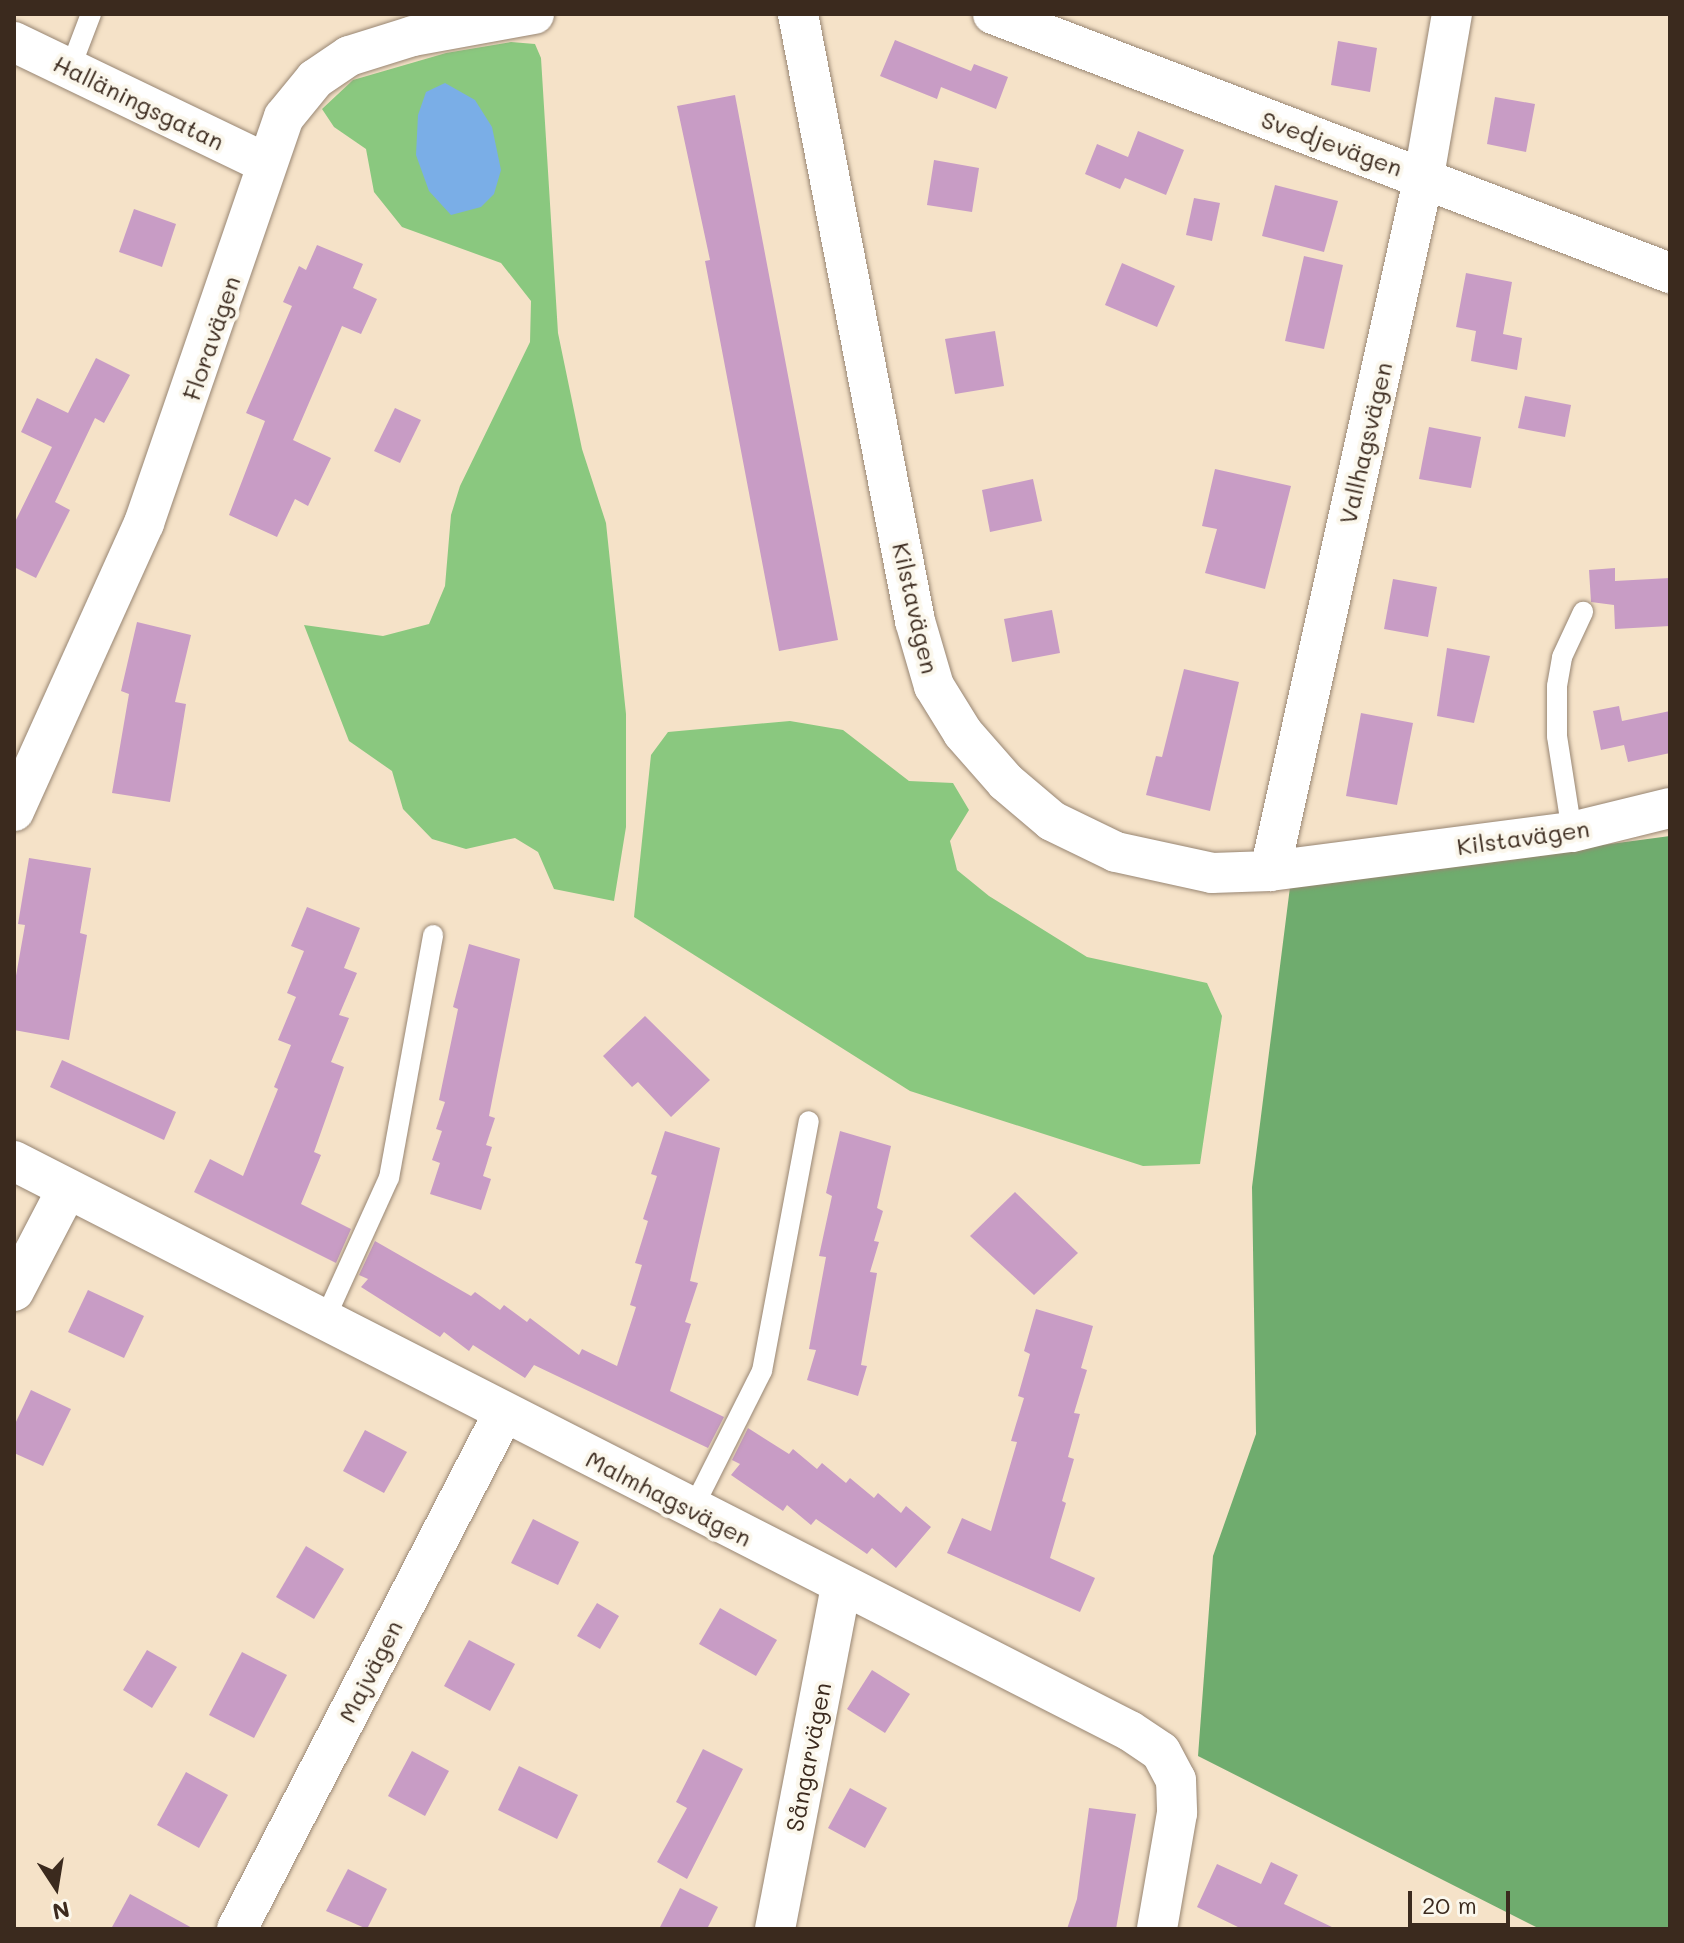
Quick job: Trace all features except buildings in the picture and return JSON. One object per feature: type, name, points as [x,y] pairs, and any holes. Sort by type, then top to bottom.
[{"type":"street","name":"Floravägen","points":[[14,811],[144,523],[233,276],[265,163],[284,117],[315,79],[349,56],[413,36],[534,14]]},
{"type":"street","name":"Kilstavägen","points":[[798,14],[915,621],[934,686],[963,733],[1006,782],[1052,821],[1116,852],[1162,866],[1212,873],[1270,871],[1572,832],[1670,808]]},
{"type":"street","name":"Svedjevägen","points":[[993,14],[1424,176],[1670,273]]},
{"type":"street","name":"Vallhagsvägen","points":[[1270,871],[1424,176],[1452,14]]},
{"type":"street","name":"Halläningsgatan","points":[[14,42],[265,163]]},
{"type":"street","name":"Malmhagsvägen","points":[[14,1161],[503,1414],[1130,1731],[1161,1752],[1176,1780],[1177,1813],[1157,1929]]},
{"type":"street","points":[[14,1291],[67,1189]]},
{"type":"street","name":"Majvägen","points":[[237,1929],[503,1414]]},
{"type":"street","name":"Sångarvägen","points":[[775,1929],[841,1585]]},
{"type":"lane","points":[[70,69],[91,14]]},
{"type":"lane","points":[[1572,832],[1557,736],[1557,686],[1562,657],[1583,612]]},
{"type":"lane","points":[[324,1321],[389,1178],[433,935]]},
{"type":"lane","points":[[692,1510],[762,1371],[809,1121]]},
{"type":"green space","points":[[511,42],[535,44],[541,58],[558,333],[582,449],[606,523],[626,714],[626,827],[614,901],[554,889],[538,852],[515,838],[466,849],[432,839],[403,809],[392,771],[349,741],[304,625],[383,636],[429,624],[445,586],[451,515],[460,486],[530,342],[531,301],[501,263],[402,227],[374,192],[366,149],[334,127],[322,109],[353,80],[446,53]]},
{"type":"green space","points":[[790,721],[843,730],[909,781],[953,783],[969,810],[950,841],[957,870],[989,896],[1087,957],[1207,983],[1222,1016],[1200,1164],[1143,1166],[910,1091],[634,917],[651,755],[668,732]]},
{"type":"green space","points":[[1670,836],[1670,1929],[1540,1929],[1198,1756],[1213,1556],[1256,1434],[1252,1187],[1290,887]]},
{"type":"water","points":[[445,83],[475,100],[492,127],[501,170],[494,194],[481,207],[451,215],[429,191],[416,155],[418,115],[426,92]]}]
